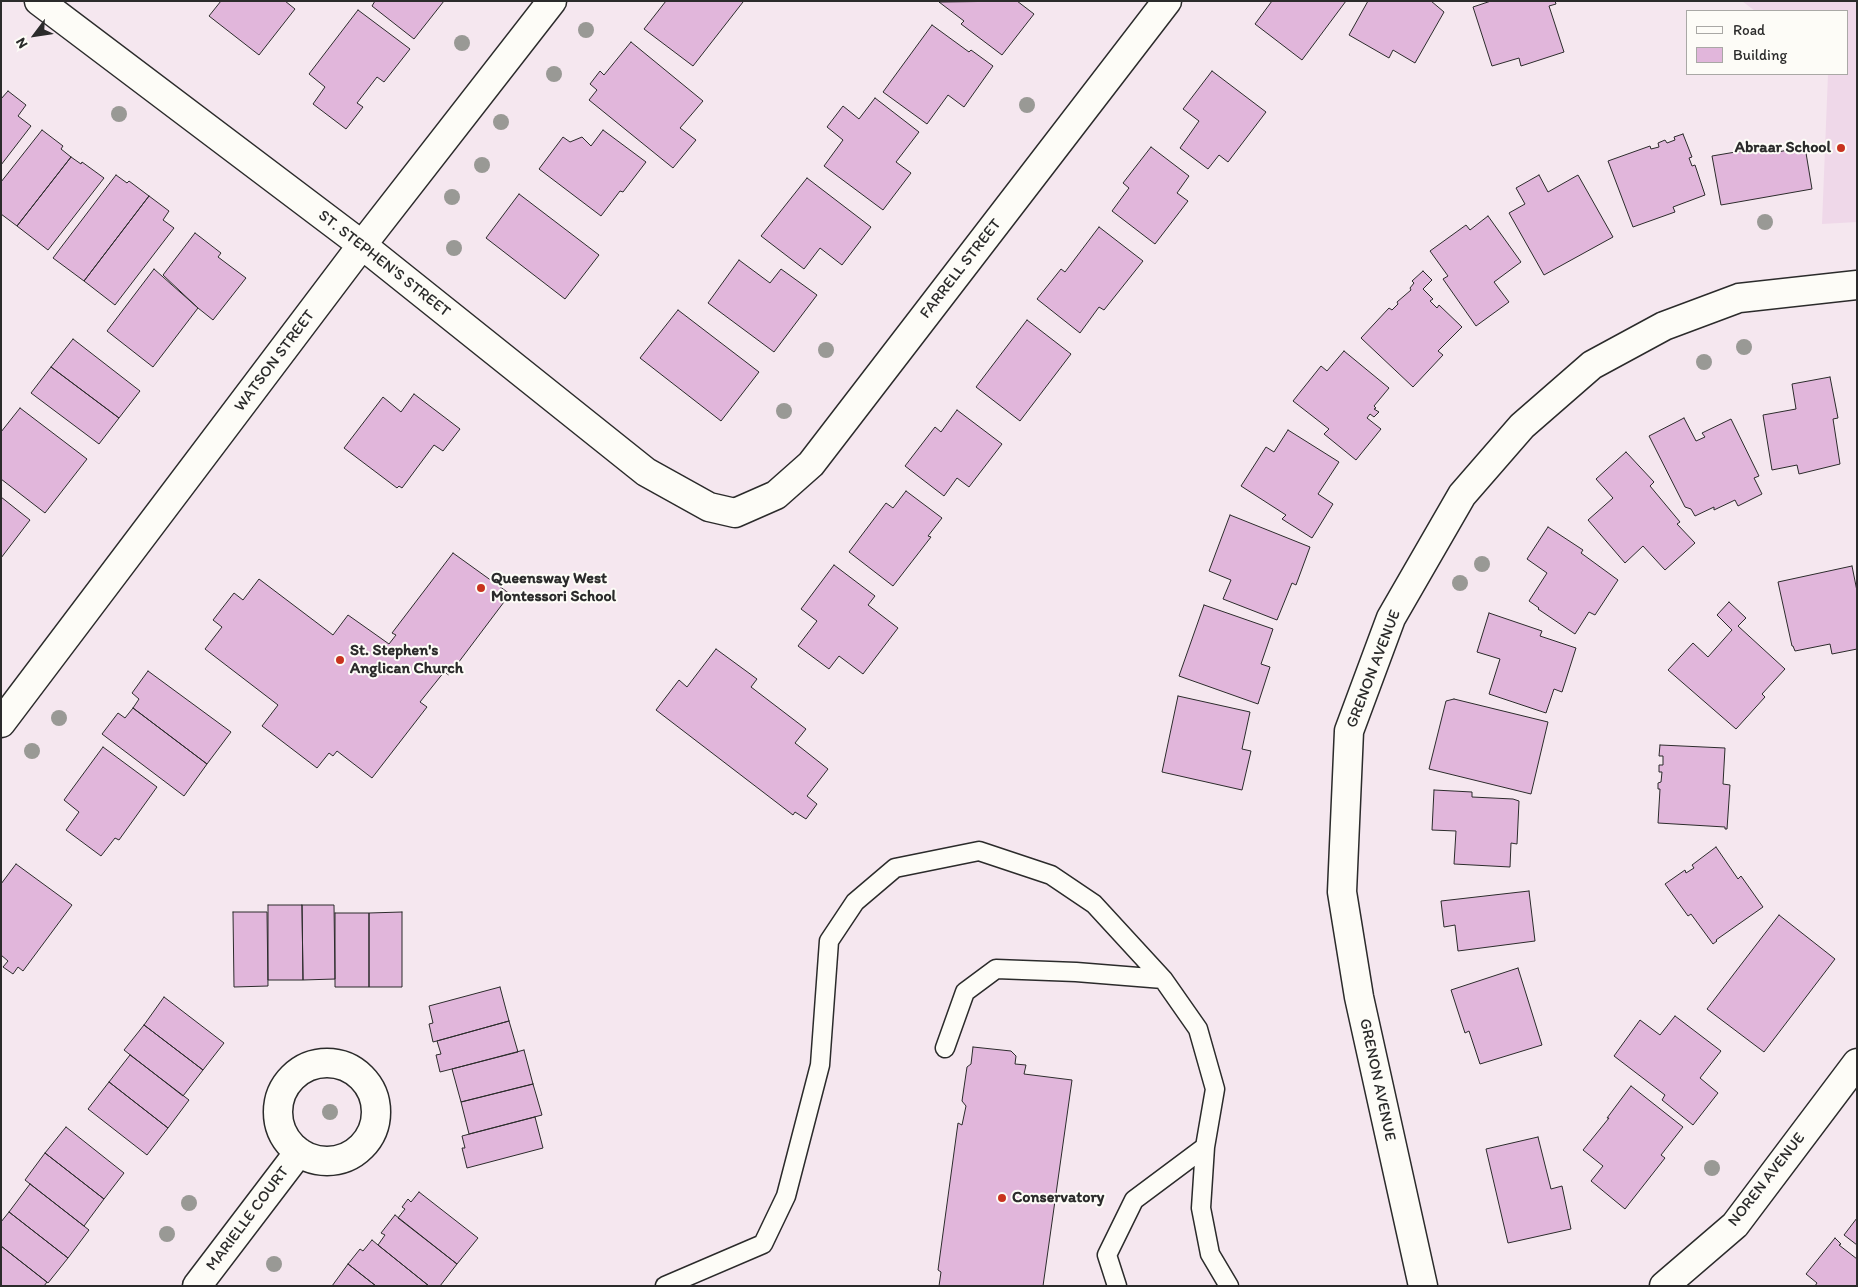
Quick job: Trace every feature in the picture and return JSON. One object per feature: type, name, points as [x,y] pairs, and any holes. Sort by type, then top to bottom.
[{"type":"street","name":"ST. STEPHEN'S STREET","points":[[40,1],[362,245],[646,472],[709,507],[735,514]]},
{"type":"street","name":"WATSON STREET","points":[[1,723],[362,245],[552,1]]},
{"type":"street","name":"FARRELL STREET","points":[[735,514],[776,495],[811,464],[1167,1]]},
{"type":"street","name":"GRENON AVENUE","points":[[1421,1285],[1359,997],[1342,892],[1349,732],[1391,618],[1462,495],[1522,426],[1592,365],[1664,326],[1739,298],[1857,285]]},
{"type":"street","name":"NOREN AVENUE","points":[[1664,1286],[1735,1225],[1857,1063]]},
{"type":"street","name":"MARIELLE COURT","points":[[197,1286],[299,1152]]},
{"type":"lane","points":[[665,1286],[763,1244],[786,1196],[820,1065],[829,941],[855,902],[895,868],[979,851],[1051,875],[1094,904],[1163,979],[1198,1029],[1215,1089],[1205,1147],[1201,1208],[1210,1254],[1229,1286]]},
{"type":"lane","points":[[945,1048],[965,992],[996,969],[1076,972],[1163,979]]},
{"type":"lane","points":[[1117,1286],[1107,1255],[1134,1200],[1205,1147]]},
{"type":"shaded area","name":"Abraar School","points":[[1742,1],[1857,1],[1857,222],[1822,224],[1828,75],[1848,75],[1848,10],[1754,10]]},
{"type":"building","points":[[221,1],[285,1],[295,9],[259,55],[209,16]]},
{"type":"building","points":[[375,1],[444,1],[414,39],[372,6]]},
{"type":"building","points":[[666,1],[743,2],[693,66],[644,29]]},
{"type":"building","points":[[1017,1],[1034,14],[1002,55],[961,24],[964,21],[939,2]]},
{"type":"building","points":[[1272,1],[1346,1],[1302,60],[1255,24]]},
{"type":"building","points":[[1368,1],[1431,1],[1444,12],[1415,63],[1393,50],[1389,58],[1349,35]]},
{"type":"building","points":[[1491,1],[1555,1],[1556,4],[1549,6],[1564,52],[1521,66],[1519,58],[1492,66],[1473,7]]},
{"type":"building","points":[[358,10],[410,49],[384,82],[377,77],[357,103],[363,107],[346,129],[313,104],[325,87],[309,74]]},
{"type":"building","points":[[932,25],[969,52],[971,50],[993,66],[964,107],[948,95],[927,124],[883,92]]},
{"type":"building","points":[[631,42],[703,101],[680,128],[696,140],[673,168],[589,100],[597,90],[590,84],[600,71],[604,75]]},
{"type":"building","points":[[1212,71],[1266,112],[1228,162],[1219,155],[1208,169],[1180,148],[1199,121],[1183,109]]},
{"type":"building","points":[[8,91],[26,105],[18,116],[31,126],[1,165],[1,99]]},
{"type":"building","points":[[875,98],[919,132],[896,162],[911,173],[883,210],[824,166],[843,140],[827,127],[843,106],[859,119]]},
{"type":"building","points":[[42,130],[63,146],[61,149],[71,157],[17,226],[1,214],[1,182]]},
{"type":"building","points":[[603,130],[646,162],[623,192],[620,191],[601,216],[539,169],[563,137],[570,142],[582,137],[591,146]]},
{"type":"building","points":[[1683,134],[1692,157],[1689,158],[1692,166],[1695,165],[1705,195],[1673,207],[1675,212],[1633,227],[1608,161],[1650,146],[1651,149],[1659,147],[1658,143],[1665,140],[1667,143],[1675,140],[1674,137]]},
{"type":"building","points":[[1771,146],[1772,153],[1805,147],[1812,189],[1721,205],[1712,156]]},
{"type":"building","points":[[1151,147],[1189,176],[1177,193],[1188,201],[1155,244],[1112,211],[1129,188],[1123,183]]},
{"type":"building","points":[[71,157],[81,164],[82,162],[104,178],[48,250],[17,226]]},
{"type":"building","points":[[116,175],[127,183],[129,181],[149,196],[84,281],[53,258]]},
{"type":"building","points":[[1539,175],[1548,192],[1578,175],[1613,237],[1544,275],[1509,213],[1525,204],[1516,188]]},
{"type":"building","points":[[807,178],[871,227],[842,265],[820,248],[804,269],[761,236]]},
{"type":"building","points":[[519,194],[599,255],[565,299],[486,238]]},
{"type":"building","points":[[149,196],[169,211],[163,220],[174,228],[115,305],[84,281]]},
{"type":"building","points":[[1488,216],[1521,262],[1494,282],[1509,302],[1476,326],[1443,279],[1448,276],[1430,251],[1466,225],[1470,230]]},
{"type":"building","points":[[1099,227],[1143,261],[1104,310],[1099,307],[1080,333],[1037,299],[1061,269],[1065,272]]},
{"type":"building","points":[[195,233],[221,253],[218,257],[246,278],[213,320],[163,275]]},
{"type":"building","points":[[739,260],[770,283],[781,269],[817,295],[774,352],[708,303]]},
{"type":"building","points":[[154,269],[198,308],[153,367],[107,331]]},
{"type":"building","points":[[1423,271],[1432,280],[1423,289],[1433,299],[1430,301],[1437,308],[1439,305],[1462,327],[1438,351],[1443,355],[1413,387],[1361,338],[1389,308],[1392,310],[1398,304],[1397,302],[1411,290],[1410,288],[1414,283],[1412,281]]},
{"type":"building","points":[[678,310],[759,372],[721,421],[640,358]]},
{"type":"building","points":[[1027,320],[1071,354],[1020,421],[976,387]]},
{"type":"building","points":[[73,339],[140,391],[119,418],[51,367]]},
{"type":"building","points":[[1344,351],[1389,388],[1374,406],[1376,408],[1374,409],[1379,412],[1374,417],[1370,414],[1367,418],[1381,429],[1356,460],[1324,434],[1329,429],[1293,401],[1321,366],[1327,371]]},
{"type":"building","points":[[51,367],[119,418],[99,444],[31,393]]},
{"type":"building","points":[[1830,377],[1838,418],[1833,419],[1840,464],[1799,474],[1797,465],[1772,470],[1763,415],[1796,409],[1792,384]]},
{"type":"building","points":[[414,394],[460,429],[443,451],[434,445],[402,488],[399,486],[397,488],[344,448],[383,397],[401,412]]},
{"type":"building","points":[[20,408],[87,459],[45,513],[1,479],[1,432]]},
{"type":"building","points":[[957,410],[1002,444],[969,487],[957,478],[944,496],[905,466],[935,427],[941,432]]},
{"type":"building","points":[[1684,418],[1696,441],[1705,437],[1702,433],[1731,419],[1759,476],[1754,478],[1762,494],[1738,506],[1735,500],[1695,516],[1691,509],[1685,507],[1649,436]]},
{"type":"building","points":[[1288,430],[1339,462],[1318,494],[1333,504],[1312,538],[1282,519],[1286,515],[1241,486],[1266,447],[1274,452]]},
{"type":"building","points":[[1626,452],[1654,482],[1650,486],[1680,522],[1677,524],[1695,543],[1665,570],[1643,546],[1625,563],[1588,520],[1613,498],[1596,479]]},
{"type":"building","points":[[906,491],[942,518],[928,536],[931,537],[893,586],[849,552],[886,503],[893,508]]},
{"type":"building","points":[[1,497],[30,520],[1,558]]},
{"type":"building","points":[[1230,515],[1310,547],[1296,585],[1292,583],[1277,620],[1223,599],[1231,580],[1209,571]]},
{"type":"building","points":[[1548,527],[1583,550],[1581,553],[1618,580],[1595,615],[1589,612],[1575,634],[1529,601],[1547,573],[1527,559]]},
{"type":"building","name":"St. Stephen's Anglican Church","points":[[453,553],[510,594],[449,675],[444,672],[420,702],[427,707],[372,778],[337,751],[333,756],[329,753],[317,768],[262,726],[278,705],[205,649],[222,627],[213,620],[234,593],[243,600],[259,579],[333,635],[348,615],[389,644],[396,635],[392,633]]},
{"type":"building","points":[[834,565],[875,596],[868,605],[898,628],[863,674],[839,656],[829,669],[798,646],[817,621],[801,609]]},
{"type":"building","points":[[1852,566],[1857,591],[1857,649],[1832,654],[1830,644],[1795,651],[1792,646],[1778,582]]},
{"type":"building","points":[[1729,602],[1746,618],[1738,626],[1785,669],[1762,694],[1765,697],[1736,729],[1668,670],[1693,643],[1708,657],[1732,630],[1717,615]]},
{"type":"building","points":[[1204,605],[1273,629],[1261,664],[1270,667],[1258,704],[1179,676]]},
{"type":"building","points":[[1489,613],[1542,631],[1540,636],[1576,648],[1562,692],[1554,689],[1546,713],[1489,694],[1500,659],[1477,652]]},
{"type":"building","points":[[716,649],[757,679],[751,687],[806,729],[795,743],[828,769],[807,796],[817,804],[806,819],[795,812],[793,815],[656,710],[679,680],[687,687]]},
{"type":"building","points":[[148,671],[231,732],[207,764],[133,708],[139,699],[132,693]]},
{"type":"building","points":[[1178,696],[1250,712],[1242,749],[1251,751],[1242,790],[1162,772]]},
{"type":"building","points":[[1454,699],[1548,722],[1531,794],[1429,769],[1446,701]]},
{"type":"building","points":[[133,708],[207,764],[184,796],[102,734],[118,713],[125,718]]},
{"type":"building","points":[[1660,745],[1725,748],[1723,784],[1730,785],[1727,829],[1725,827],[1658,823],[1660,789],[1658,789],[1658,783],[1661,782],[1662,772],[1659,772],[1659,765],[1663,765],[1663,756],[1659,756]]},
{"type":"building","points":[[103,747],[157,787],[119,840],[115,838],[101,856],[66,830],[79,812],[64,800]]},
{"type":"building","points":[[1434,790],[1472,792],[1472,797],[1519,801],[1517,844],[1511,843],[1510,867],[1454,864],[1456,831],[1432,830]]},
{"type":"building","points":[[1716,847],[1738,879],[1741,876],[1763,907],[1713,944],[1691,914],[1688,916],[1665,884],[1685,870],[1686,873],[1694,868],[1692,865]]},
{"type":"building","points":[[16,864],[72,905],[23,971],[18,967],[13,974],[3,967],[8,961],[1,955],[1,884]]},
{"type":"building","points":[[1529,891],[1535,941],[1458,951],[1455,925],[1444,927],[1441,901]]},
{"type":"building","points":[[268,905],[302,905],[303,980],[268,980]]},
{"type":"building","points":[[302,905],[334,905],[335,979],[303,980]]},
{"type":"building","points":[[233,912],[267,912],[268,986],[234,987]]},
{"type":"building","points":[[402,912],[402,987],[369,987],[369,913]]},
{"type":"building","points":[[335,913],[369,913],[369,987],[335,987]]},
{"type":"building","points":[[1779,915],[1835,959],[1764,1052],[1707,1009]]},
{"type":"building","points":[[1518,968],[1542,1045],[1480,1064],[1469,1031],[1465,1033],[1451,990]]},
{"type":"building","points":[[500,987],[509,1021],[433,1042],[429,1024],[433,1023],[429,1006]]},
{"type":"building","points":[[164,997],[224,1043],[203,1070],[144,1025]]},
{"type":"building","points":[[1675,1016],[1721,1051],[1700,1078],[1718,1093],[1693,1125],[1662,1100],[1665,1095],[1614,1056],[1640,1020],[1660,1035]]},
{"type":"building","points":[[509,1021],[518,1052],[440,1072],[436,1055],[441,1054],[437,1041]]},
{"type":"building","points":[[144,1025],[203,1070],[183,1096],[124,1050]]},
{"type":"building","name":"Conservatory","points":[[973,1047],[1011,1051],[1016,1056],[1015,1064],[1026,1065],[1024,1074],[1072,1080],[1043,1286],[939,1286],[941,1272],[938,1270],[958,1123],[962,1125],[966,1106],[962,1101],[967,1067],[971,1064]]},
{"type":"building","points":[[524,1050],[533,1084],[461,1102],[452,1069]]},
{"type":"building","points":[[130,1055],[189,1100],[168,1128],[109,1082]]},
{"type":"building","points":[[109,1082],[168,1128],[147,1155],[88,1109]]},
{"type":"building","points":[[533,1084],[542,1115],[469,1134],[461,1102]]},
{"type":"building","points":[[1631,1086],[1683,1127],[1661,1155],[1665,1158],[1625,1209],[1591,1181],[1603,1166],[1583,1150],[1609,1118],[1607,1118]]},
{"type":"building","points":[[535,1117],[543,1148],[467,1168],[462,1148],[465,1148],[462,1136]]},
{"type":"building","points":[[66,1127],[124,1173],[104,1199],[45,1153]]},
{"type":"building","points":[[1538,1137],[1551,1189],[1562,1186],[1571,1229],[1508,1243],[1486,1149]]},
{"type":"building","points":[[45,1153],[104,1199],[84,1226],[25,1180]]},
{"type":"building","points":[[30,1184],[89,1230],[68,1258],[9,1212]]},
{"type":"building","points":[[419,1192],[478,1238],[457,1264],[398,1218],[405,1209],[402,1207],[408,1199],[411,1202]]},
{"type":"building","points":[[9,1212],[68,1258],[48,1283],[1,1246],[1,1222]]},
{"type":"building","points":[[395,1215],[457,1264],[440,1286],[429,1286],[378,1245],[385,1235],[381,1233]]},
{"type":"building","points":[[1857,1218],[1857,1245],[1844,1235]]},
{"type":"building","points":[[1835,1238],[1841,1244],[1839,1245],[1857,1259],[1857,1286],[1815,1286],[1817,1283],[1806,1274]]},
{"type":"building","points":[[372,1240],[429,1286],[376,1286],[348,1264],[360,1249],[363,1251]]},
{"type":"building","points":[[1,1246],[47,1282],[44,1286],[1,1286]]},
{"type":"building","points":[[348,1264],[376,1286],[332,1286]]},
{"type":"place","name":"Abraar School","points":[[1841,148]]},
{"type":"place","name":"Queensway West Montessori School","points":[[481,588]]},
{"type":"place","name":"St. Stephen's Anglican Church","points":[[340,660]]},
{"type":"place","name":"Conservatory","points":[[1002,1198]]}]
